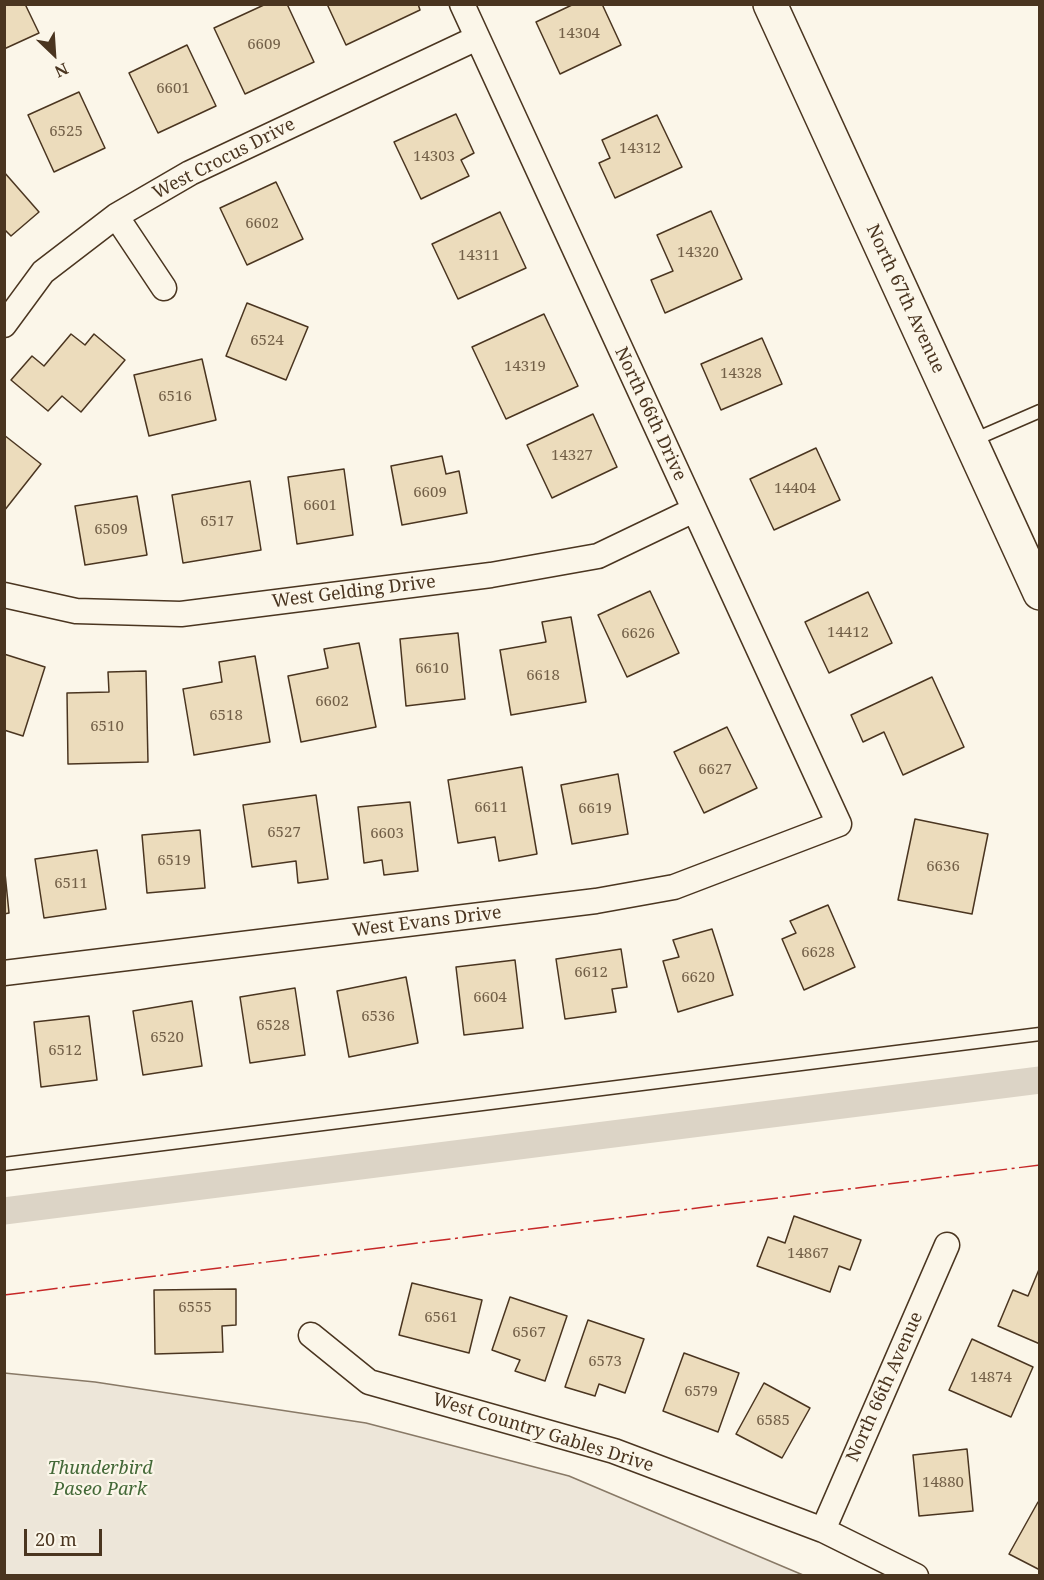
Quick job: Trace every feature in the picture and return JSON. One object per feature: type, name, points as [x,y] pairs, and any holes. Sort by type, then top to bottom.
[{"type":"main road","name":"North 67th Avenue","points":[[770,4],[1040,593]]},
{"type":"street","name":"North 66th Drive","points":[[462,4],[839,824]]},
{"type":"street","name":"West Crocus Drive","points":[[4,325],[43,272],[116,216],[190,173],[477,38]]},
{"type":"street","points":[[116,216],[164,288]]},
{"type":"street","name":"West Gelding Drive","points":[[4,595],[75,611],[181,614],[491,575],[598,556],[694,510]]},
{"type":"street","name":"West Evans Drive","points":[[4,974],[607,899],[674,887],[839,824]]},
{"type":"street","name":"North 66th Avenue","points":[[822,1530],[947,1245]]},
{"type":"street","name":"West Country Gables Drive","points":[[312,1335],[369,1382],[614,1451],[822,1530],[916,1575]]},
{"type":"lane","points":[[970,441],[1040,411]]},
{"type":"lane","points":[[4,1164],[1040,1034]]},
{"type":"green space","name":"Thunderbird Paseo Park","points":[[4,1373],[95,1382],[366,1423],[569,1476],[803,1575],[5,1575]]},
{"type":"building","points":[[4,4],[25,4],[39,33],[4,49]]},
{"type":"building","points":[[266,4],[287,4],[314,62],[245,94],[214,28]]},
{"type":"building","points":[[327,4],[418,4],[420,10],[346,45]]},
{"type":"building","points":[[574,4],[602,4],[621,45],[560,74],[536,22]]},
{"type":"building","points":[[187,45],[216,106],[158,133],[129,73]]},
{"type":"building","points":[[79,92],[105,148],[54,172],[28,115]]},
{"type":"building","points":[[456,114],[474,153],[461,160],[469,176],[421,199],[394,142]]},
{"type":"building","points":[[657,115],[682,167],[615,198],[599,163],[610,158],[602,140]]},
{"type":"building","points":[[4,172],[39,212],[11,236],[4,229]]},
{"type":"building","points":[[276,182],[303,239],[247,265],[220,208]]},
{"type":"building","points":[[711,211],[742,279],[665,313],[651,280],[673,271],[657,235]]},
{"type":"building","points":[[500,212],[526,268],[458,299],[432,244]]},
{"type":"building","points":[[247,303],[308,327],[286,380],[226,356]]},
{"type":"building","points":[[544,314],[578,386],[506,419],[472,347]]},
{"type":"building","points":[[71,334],[85,345],[94,334],[125,360],[81,412],[62,396],[48,411],[11,380],[32,356],[44,366]]},
{"type":"building","points":[[762,338],[782,384],[721,410],[701,364]]},
{"type":"building","points":[[202,359],[216,420],[149,436],[134,375]]},
{"type":"building","points":[[593,414],[617,467],[552,498],[527,445]]},
{"type":"building","points":[[4,435],[41,464],[4,511]]},
{"type":"building","points":[[816,448],[840,500],[774,530],[750,479]]},
{"type":"building","points":[[442,456],[446,474],[459,471],[467,513],[402,525],[391,466]]},
{"type":"building","points":[[344,469],[353,535],[297,544],[288,477]]},
{"type":"building","points":[[250,481],[261,550],[183,563],[172,495]]},
{"type":"building","points":[[137,496],[147,555],[85,565],[75,506]]},
{"type":"building","points":[[650,591],[679,653],[627,677],[598,615]]},
{"type":"building","points":[[868,592],[892,643],[829,673],[805,622]]},
{"type":"building","points":[[571,617],[586,702],[511,715],[500,650],[546,642],[542,622]]},
{"type":"building","points":[[458,633],[465,699],[406,706],[400,639]]},
{"type":"building","points":[[359,643],[376,727],[301,742],[288,676],[328,668],[324,649]]},
{"type":"building","points":[[4,654],[45,667],[23,736],[4,730]]},
{"type":"building","points":[[255,656],[270,742],[194,755],[183,689],[222,682],[219,662]]},
{"type":"building","points":[[146,671],[148,762],[68,764],[67,693],[109,692],[108,672]]},
{"type":"building","points":[[932,677],[964,747],[903,775],[884,732],[863,742],[851,715]]},
{"type":"building","points":[[727,727],[757,788],[704,813],[674,752]]},
{"type":"building","points":[[522,767],[537,854],[499,861],[495,837],[458,843],[448,780]]},
{"type":"building","points":[[618,774],[628,834],[572,844],[561,785]]},
{"type":"building","points":[[316,795],[328,879],[298,883],[296,861],[252,867],[243,805]]},
{"type":"building","points":[[410,802],[418,871],[384,875],[382,860],[364,863],[358,807]]},
{"type":"building","points":[[915,819],[988,834],[972,914],[898,900]]},
{"type":"building","points":[[200,830],[205,888],[147,893],[142,835]]},
{"type":"building","points":[[97,850],[106,909],[44,918],[35,859]]},
{"type":"building","points":[[4,863],[9,913],[4,914]]},
{"type":"building","points":[[828,905],[855,967],[804,990],[782,939],[796,933],[790,921]]},
{"type":"building","points":[[712,929],[733,995],[678,1012],[663,961],[679,957],[673,940]]},
{"type":"building","points":[[621,949],[627,987],[612,989],[616,1012],[565,1019],[556,959]]},
{"type":"building","points":[[515,960],[523,1028],[464,1035],[456,967]]},
{"type":"building","points":[[406,977],[418,1043],[349,1057],[337,991]]},
{"type":"building","points":[[295,988],[305,1055],[250,1063],[240,997]]},
{"type":"building","points":[[192,1001],[202,1066],[143,1075],[133,1011]]},
{"type":"building","points":[[89,1016],[97,1080],[41,1087],[34,1022]]},
{"type":"building","points":[[794,1216],[861,1240],[850,1270],[839,1266],[830,1292],[757,1266],[768,1237],[785,1243]]},
{"type":"building","points":[[1040,1267],[1040,1344],[998,1326],[1013,1290],[1028,1296]]},
{"type":"building","points":[[412,1283],[482,1300],[469,1353],[399,1335]]},
{"type":"building","points":[[236,1289],[236,1325],[222,1326],[223,1352],[155,1354],[154,1290]]},
{"type":"building","points":[[510,1297],[567,1316],[545,1381],[515,1371],[520,1360],[492,1350]]},
{"type":"building","points":[[588,1320],[644,1339],[625,1393],[599,1384],[595,1396],[565,1387]]},
{"type":"building","points":[[972,1339],[1033,1367],[1011,1417],[949,1390]]},
{"type":"building","points":[[684,1353],[739,1373],[718,1432],[663,1411]]},
{"type":"building","points":[[764,1383],[810,1408],[782,1458],[736,1434]]},
{"type":"building","points":[[967,1449],[973,1511],[919,1516],[913,1455]]},
{"type":"building","points":[[1040,1502],[1040,1570],[1009,1554]]},
{"type":"waterway","points":[[4,1211],[1040,1080]]},
{"type":"power","points":[[4,1295],[1040,1165]]}]
